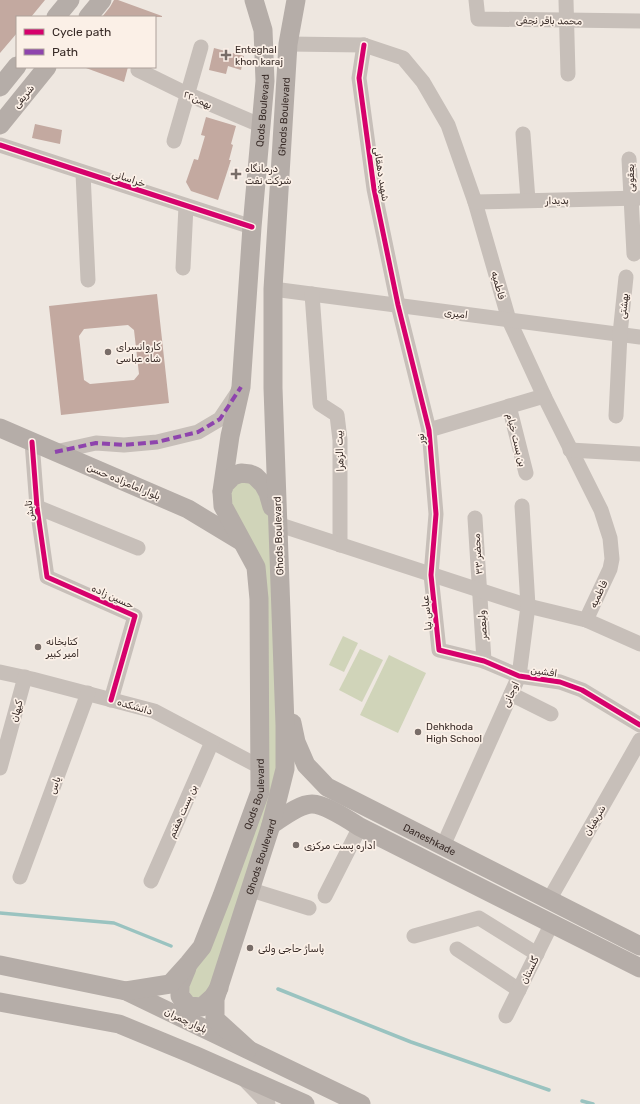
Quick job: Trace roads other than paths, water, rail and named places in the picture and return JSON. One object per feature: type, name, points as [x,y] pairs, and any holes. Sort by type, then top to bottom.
[{"type":"main road","points":[[57,16],[70,0]]},
{"type":"main road","points":[[89,16],[102,0]]},
{"type":"main road","name":"Qods Boulevard","points":[[126,991],[170,984],[202,947],[260,792],[259,599],[256,567],[225,511],[222,492],[230,436],[241,387],[260,125],[265,81],[263,30],[254,0]]},
{"type":"main road","name":"Ghods Boulevard","points":[[248,1049],[215,1019],[216,999],[271,825],[285,769],[273,388],[273,289],[288,44],[296,0]]},
{"type":"main road","points":[[288,44],[303,4],[307,0]]},
{"type":"main road","points":[[0,87],[16,67]]},
{"type":"main road","name":"شریفی","points":[[0,125],[46,68]]},
{"type":"main road","name":"بلوار امامزاده حسن","points":[[0,428],[188,509],[244,543]]},
{"type":"main road","points":[[222,492],[225,484],[230,478],[237,474],[250,474],[255,476],[263,484],[268,493],[277,524]]},
{"type":"main road","name":"Daneshkade","points":[[283,677],[296,742],[306,765],[327,787],[640,946]]},
{"type":"main road","name":"Daneshkade","points":[[271,825],[293,810],[313,804],[332,810],[360,827],[640,968]]},
{"type":"main road","points":[[189,963],[180,985],[180,996],[188,1006],[202,1007],[213,997],[220,985]]},
{"type":"main road","name":"بلوار چمران","points":[[0,964],[126,991],[361,1104]]},
{"type":"main road","points":[[0,1002],[119,1024],[305,1104]]},
{"type":"street","name":"محمد باقر نجفی","points":[[476,0],[478,19],[640,21]]},
{"type":"street","points":[[566,0],[568,74]]},
{"type":"street","name":"فاطمیه","points":[[288,44],[364,45],[404,58],[423,82],[448,125],[475,202],[509,320],[570,450],[601,510],[610,538],[612,559],[610,569],[586,620]]},
{"type":"street","name":"شهید دهقانی","points":[[364,45],[359,78],[374,189],[398,305]]},
{"type":"street","points":[[174,141],[201,47]]},
{"type":"street","name":"۲۲بهمن","points":[[138,70],[187,94],[260,125]]},
{"type":"street","points":[[523,134],[528,200]]},
{"type":"street","name":"خراسانی","points":[[0,145],[252,228]]},
{"type":"street","name":"یعقوبی","points":[[630,159],[635,198],[634,254]]},
{"type":"street","points":[[83,173],[88,280]]},
{"type":"street","name":"پدیدار","points":[[475,202],[635,198]]},
{"type":"street","points":[[183,268],[186,206]]},
{"type":"street","name":"بهشتی","points":[[616,416],[620,334],[626,277]]},
{"type":"street","name":"امیری","points":[[273,289],[640,337]]},
{"type":"street","name":"بیت الزهرا","points":[[312,294],[320,404],[337,416],[340,440],[340,545]]},
{"type":"street","name":"نور","points":[[398,305],[429,430],[436,514],[431,575]]},
{"type":"street","points":[[55,452],[96,443],[124,445],[158,442],[198,432],[220,419],[241,387]]},
{"type":"street","points":[[429,430],[544,396]]},
{"type":"street","name":"بن بست خیام","points":[[509,406],[526,473]]},
{"type":"street","name":"تابش","points":[[32,442],[37,507],[47,577]]},
{"type":"street","points":[[570,450],[640,454]]},
{"type":"street","name":"اوجانی","points":[[443,846],[519,676],[528,606],[522,506]]},
{"type":"street","points":[[37,507],[138,548]]},
{"type":"street","name":"محضر ۳۳","points":[[475,518],[480,590]]},
{"type":"street","name":"فاطمیه","points":[[277,524],[528,606],[586,620],[640,644]]},
{"type":"street","name":"عباس نیا","points":[[431,575],[439,650]]},
{"type":"street","name":"حسین زاده","points":[[47,577],[136,616],[111,700]]},
{"type":"street","name":"ولیعصر","points":[[480,590],[484,661]]},
{"type":"street","name":"افشین","points":[[439,650],[484,661],[519,676],[560,682],[582,690],[640,725]]},
{"type":"street","name":"دانشکده","points":[[0,672],[25,677],[154,711],[260,767]]},
{"type":"street","name":"کیهان","points":[[0,768],[25,677]]},
{"type":"street","name":"یاس","points":[[20,877],[88,693]]},
{"type":"street","points":[[510,694],[551,714]]},
{"type":"street","name":"شریفیان","points":[[548,900],[640,740]]},
{"type":"street","name":"بن بست هفتم","points":[[151,880],[212,742]]},
{"type":"street","points":[[325,896],[360,827]]},
{"type":"street","points":[[251,890],[308,908]]},
{"type":"street","points":[[414,936],[479,918],[537,954]]},
{"type":"street","name":"گلستان","points":[[506,1016],[552,923]]},
{"type":"street","points":[[457,949],[519,990]]},
{"type":"street","points":[[241,1076],[268,1104]]},
{"type":"waterway","points":[[0,913],[114,923],[171,946]]},
{"type":"waterway","points":[[278,989],[411,1042],[549,1090]]},
{"type":"waterway","points":[[582,1101],[593,1104]]},
{"type":"place","name":"Enteghal khon karaj","points":[[226,55]]},
{"type":"place","name":"درمانگاه شرکت نفت","points":[[236,174]]},
{"type":"place","name":"کاروانسرای شاه عباسی","points":[[108,352]]},
{"type":"place","name":"کتابخانه امیر کبیر","points":[[38,647]]},
{"type":"place","name":"Dehkhoda High School","points":[[418,732]]},
{"type":"place","name":"اداره پست مرکزی","points":[[296,845]]},
{"type":"place","name":"پاساژ حاجی ولئی","points":[[250,948]]}]
